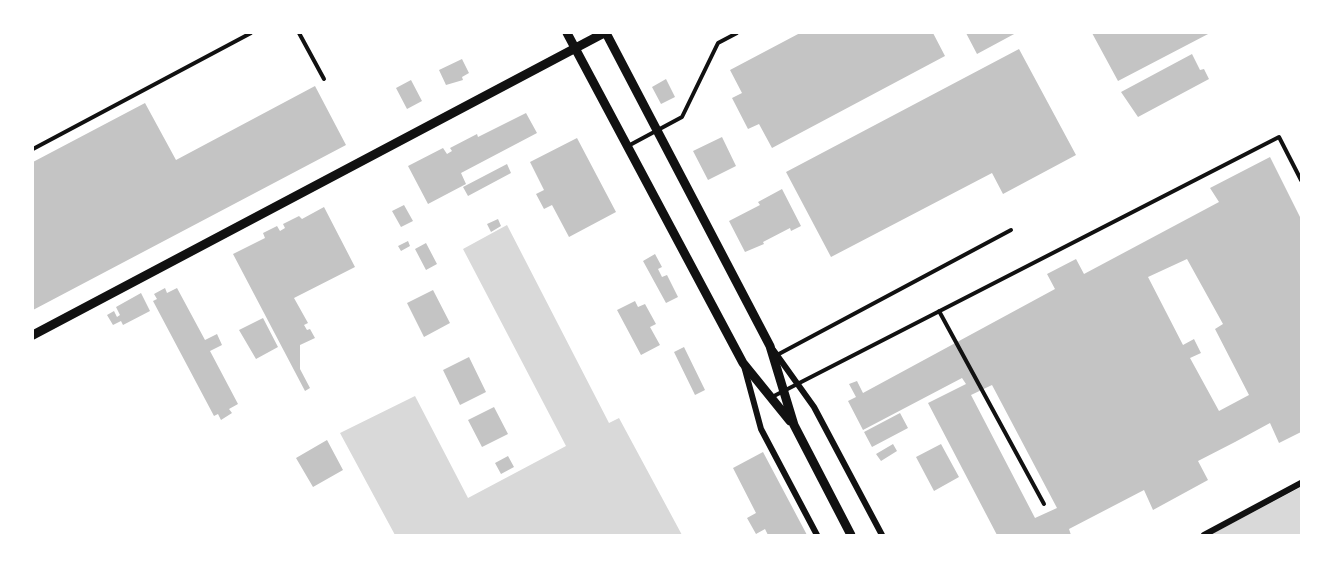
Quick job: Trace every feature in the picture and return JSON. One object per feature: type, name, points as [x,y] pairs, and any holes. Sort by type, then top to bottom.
[{"type":"street","points":[[567,33],[743,363],[794,425]]},
{"type":"street","points":[[33,335],[605,33],[775,356],[814,407],[882,535]]},
{"type":"street","points":[[775,356],[794,425],[851,535]]},
{"type":"street","points":[[743,363],[761,429],[817,535]]},
{"type":"street","points":[[1203,535],[1301,483]]},
{"type":"lane","points":[[33,149],[251,33]]},
{"type":"lane","points":[[299,33],[324,79]]},
{"type":"lane","points":[[627,147],[682,117],[718,43],[737,33]]},
{"type":"lane","points":[[771,397],[1279,137],[1301,180]]},
{"type":"lane","points":[[775,356],[1011,230]]},
{"type":"lane","points":[[939,311],[1044,504]]},
{"type":"shaded area","points":[[507,225],[609,423],[619,418],[682,535],[395,535],[340,433],[415,396],[468,498],[566,446],[463,249]]},
{"type":"shaded area","points":[[1301,487],[1301,535],[1210,535]]},
{"type":"building","points":[[800,33],[933,33],[945,56],[772,148],[759,124],[748,129],[732,98],[742,93],[730,70]]},
{"type":"building","points":[[966,33],[1016,33],[977,54]]},
{"type":"building","points":[[1092,33],[1210,33],[1118,81]]},
{"type":"building","points":[[1019,49],[1076,155],[1003,194],[992,173],[831,257],[786,172]]},
{"type":"building","points":[[1192,54],[1200,70],[1204,69],[1209,79],[1138,117],[1121,92]]},
{"type":"building","points":[[462,59],[469,73],[462,77],[463,80],[446,85],[439,70]]},
{"type":"building","points":[[666,79],[675,97],[661,104],[652,87]]},
{"type":"building","points":[[411,80],[422,101],[407,109],[396,88]]},
{"type":"building","points":[[315,86],[346,145],[33,310],[33,162],[145,103],[176,160]]},
{"type":"building","points":[[526,113],[537,133],[461,173],[466,184],[428,204],[408,166],[443,148],[447,154],[452,151],[450,148]]},
{"type":"building","points":[[722,137],[736,166],[708,180],[693,151]]},
{"type":"building","points":[[577,138],[616,212],[569,237],[552,205],[544,209],[536,194],[544,190],[530,162]]},
{"type":"building","points":[[1270,157],[1301,219],[1301,432],[1279,443],[1270,423],[1198,461],[1208,480],[1153,510],[1144,490],[1069,529],[1071,535],[997,535],[928,403],[966,384],[962,378],[863,430],[848,401],[856,397],[849,384],[857,381],[863,393],[1055,289],[1047,274],[1076,259],[1084,274],[1219,202],[1210,188]],"holes":[[[1187,259],[1223,324],[1215,329],[1249,395],[1219,411],[1190,358],[1201,353],[1194,339],[1183,345],[1148,277]],[[992,385],[1057,508],[1035,518],[971,395]]]},
{"type":"building","points":[[507,164],[511,173],[468,196],[463,187]]},
{"type":"building","points":[[782,189],[801,226],[791,231],[790,228],[763,242],[764,244],[745,252],[729,221],[760,205],[758,202]]},
{"type":"building","points":[[404,205],[413,221],[401,227],[392,211]]},
{"type":"building","points":[[324,207],[355,267],[294,298],[308,323],[304,325],[307,330],[310,329],[315,338],[300,345],[300,369],[310,388],[305,391],[233,254],[265,238],[263,233],[277,226],[280,231],[285,228],[283,224],[299,216],[302,219]]},
{"type":"building","points":[[498,219],[501,226],[491,232],[487,224]]},
{"type":"building","points":[[408,241],[410,246],[401,251],[398,246]]},
{"type":"building","points":[[426,243],[437,264],[426,270],[415,249]]},
{"type":"building","points":[[655,254],[662,267],[658,269],[662,277],[667,275],[678,297],[666,303],[643,261]]},
{"type":"building","points":[[165,288],[167,293],[177,288],[205,340],[217,334],[222,345],[210,351],[238,404],[229,409],[232,413],[221,420],[218,414],[214,416],[153,301],[157,299],[154,294]]},
{"type":"building","points":[[433,290],[450,323],[424,337],[407,303]]},
{"type":"building","points":[[141,293],[150,311],[123,325],[121,321],[113,325],[107,315],[114,311],[117,317],[120,315],[116,307]]},
{"type":"building","points":[[635,301],[638,307],[645,304],[656,324],[650,327],[660,345],[641,355],[617,310]]},
{"type":"building","points":[[263,318],[278,347],[256,359],[239,330]]},
{"type":"building","points":[[684,347],[705,390],[695,395],[674,352]]},
{"type":"building","points":[[469,357],[486,392],[460,405],[443,370]]},
{"type":"building","points":[[494,407],[508,434],[482,447],[468,420]]},
{"type":"building","points":[[900,413],[908,428],[872,447],[864,432]]},
{"type":"building","points":[[327,440],[343,470],[313,487],[296,458]]},
{"type":"building","points":[[893,444],[897,451],[881,461],[876,454]]},
{"type":"building","points":[[941,444],[959,477],[934,491],[916,457]]},
{"type":"building","points":[[763,452],[807,535],[768,535],[765,529],[756,534],[747,518],[756,513],[733,468]]},
{"type":"building","points":[[508,456],[514,467],[501,474],[495,463]]}]
